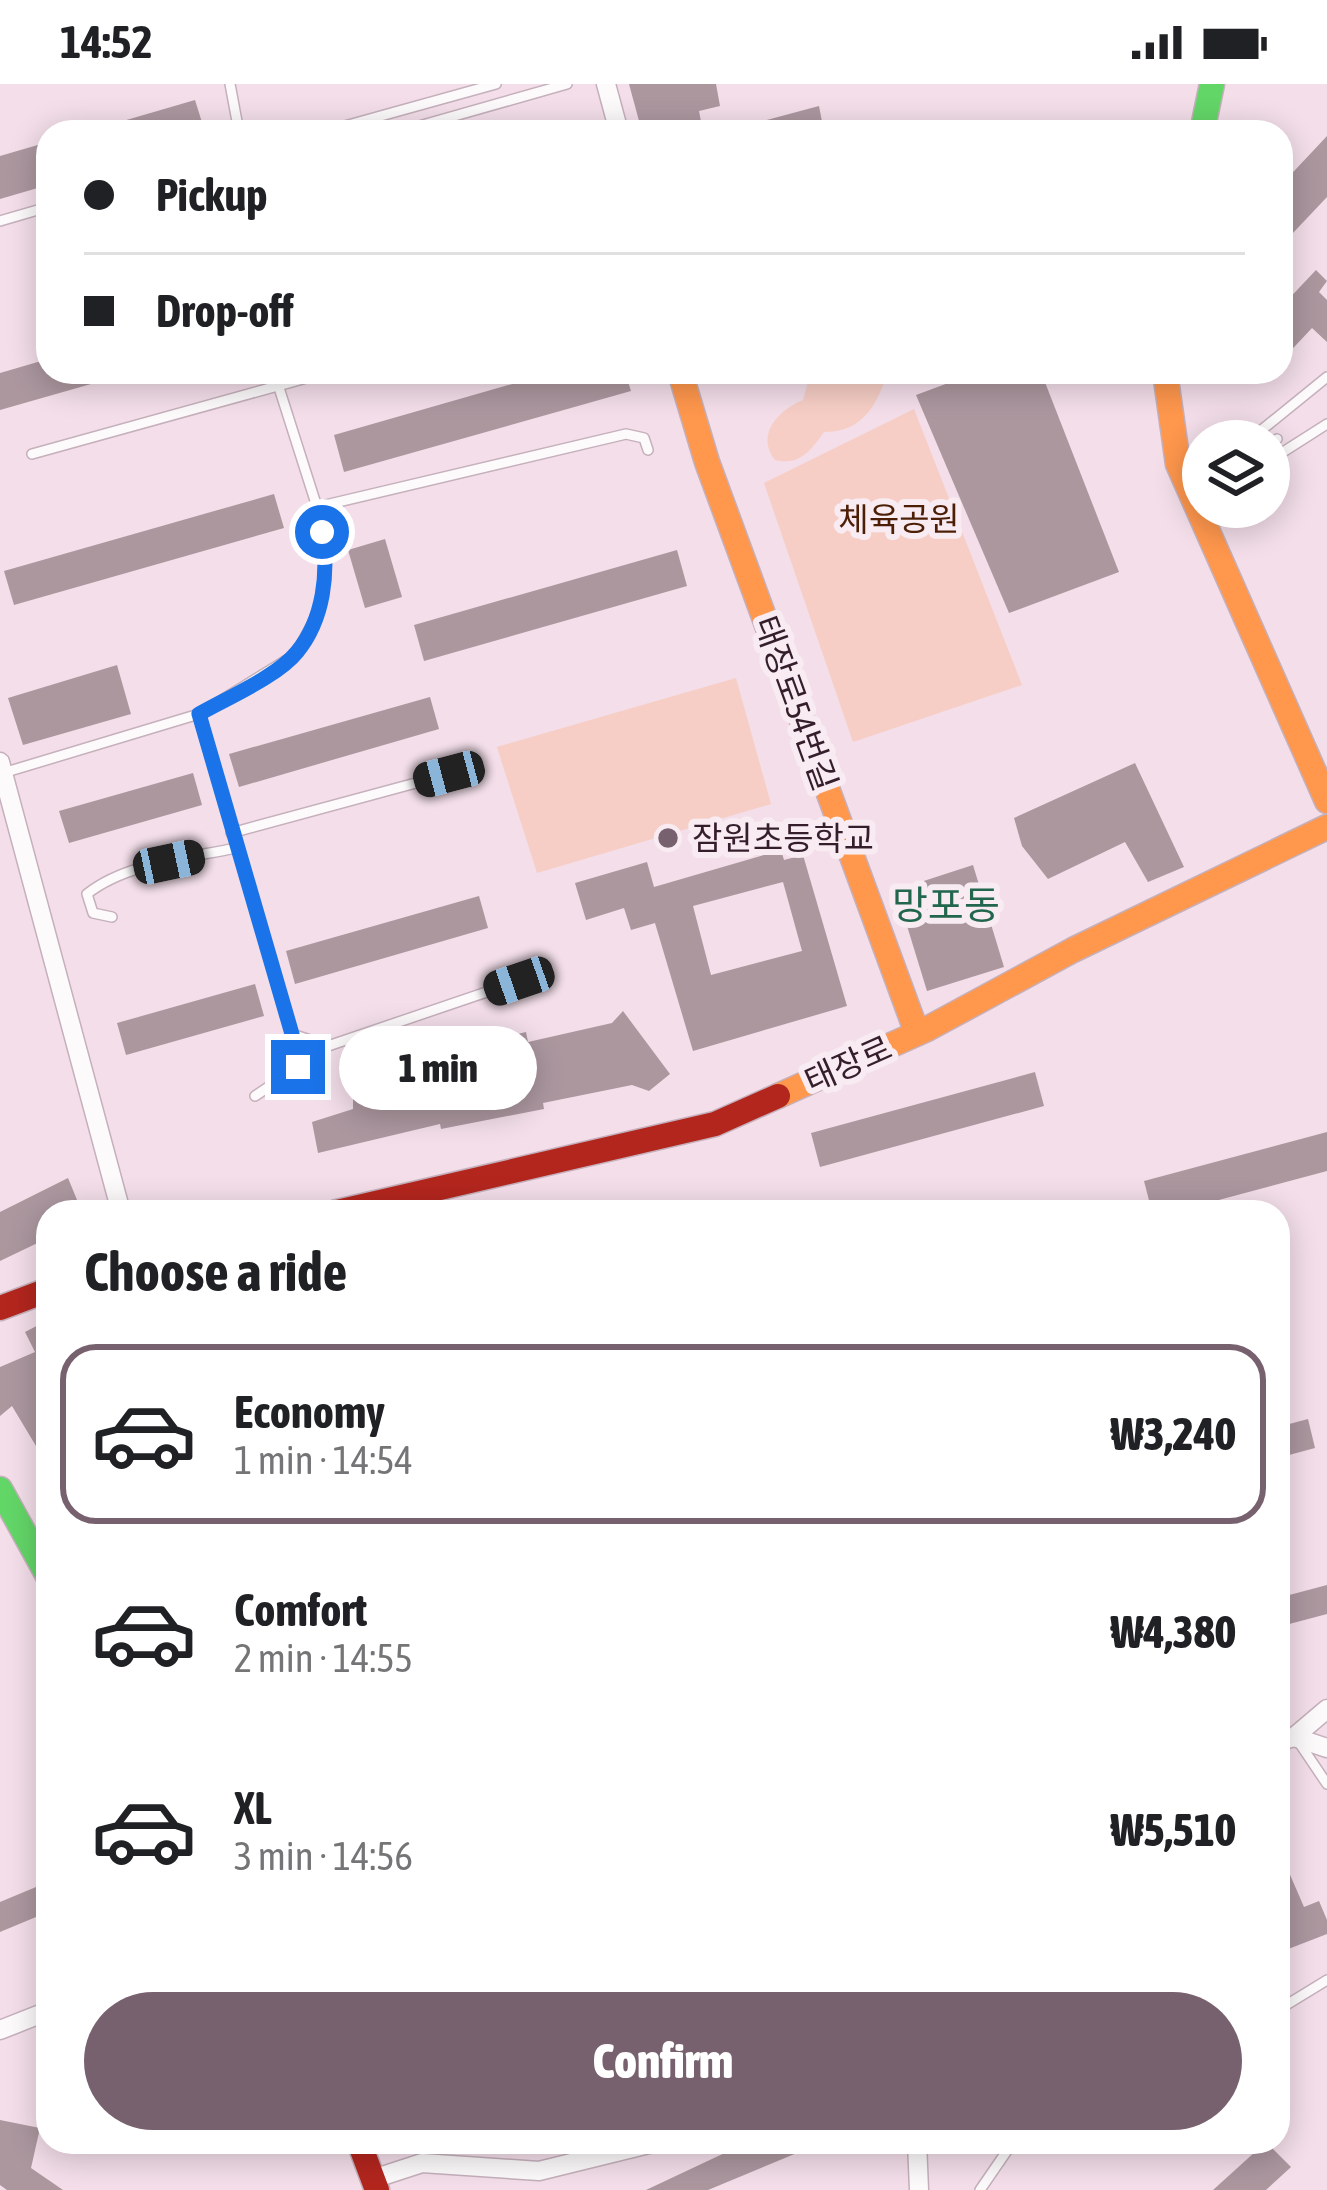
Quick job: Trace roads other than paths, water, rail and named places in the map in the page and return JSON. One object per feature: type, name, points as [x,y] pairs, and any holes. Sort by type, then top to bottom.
[{"type":"street","points":[[606,84],[616,120]]},
{"type":"street","points":[[1204,120],[1212,84]]},
{"type":"street","name":"태장로54번길","points":[[684,384],[707,462],[917,1033]]},
{"type":"street","points":[[1169,384],[1182,420]]},
{"type":"street","points":[[1222,528],[1327,801]]},
{"type":"street","points":[[2,767],[118,1200]]},
{"type":"street","name":"태장로","points":[[427,1200],[715,1124],[917,1033],[1073,950],[1327,827]]},
{"type":"street","points":[[0,1308],[36,1294]]},
{"type":"street","points":[[0,1490],[36,1553]]},
{"type":"street","points":[[1290,1738],[1327,1709]]},
{"type":"street","points":[[1290,1739],[1327,1748]]},
{"type":"street","points":[[0,2030],[36,2016]]},
{"type":"street","points":[[363,2154],[375,2185],[422,2163],[539,2170],[606,2154]]},
{"type":"street","points":[[434,2164],[436,2154]]},
{"type":"street","points":[[918,2154],[919,2190]]},
{"type":"lane","points":[[230,84],[237,120]]},
{"type":"lane","points":[[366,120],[496,84]]},
{"type":"lane","points":[[440,120],[567,84]]},
{"type":"lane","points":[[0,221],[36,211]]},
{"type":"lane","points":[[1274,420],[1327,377]]},
{"type":"lane","points":[[32,454],[282,384]]},
{"type":"lane","points":[[2,767],[199,714],[296,654],[319,611],[327,558],[317,507],[278,385]]},
{"type":"lane","points":[[1290,447],[1327,424]]},
{"type":"lane","points":[[317,507],[626,434],[644,438],[648,450]]},
{"type":"lane","points":[[199,714],[298,1067],[255,1096]]},
{"type":"lane","points":[[231,833],[449,774]]},
{"type":"lane","points":[[112,917],[93,913],[87,894],[103,881],[236,848]]},
{"type":"lane","points":[[292,1034],[328,1046],[519,981]]},
{"type":"lane","points":[[1290,1740],[1327,1784]]},
{"type":"lane","points":[[1290,2003],[1327,1981]]},
{"type":"lane","points":[[980,2190],[1005,2154]]},
{"type":"place","name":"잠원초등학교","points":[[668,838]]},
{"type":"district","name":"망포동","points":[[946,905]]},
{"type":"park label","name":"체육공원","points":[[899,519]]}]
